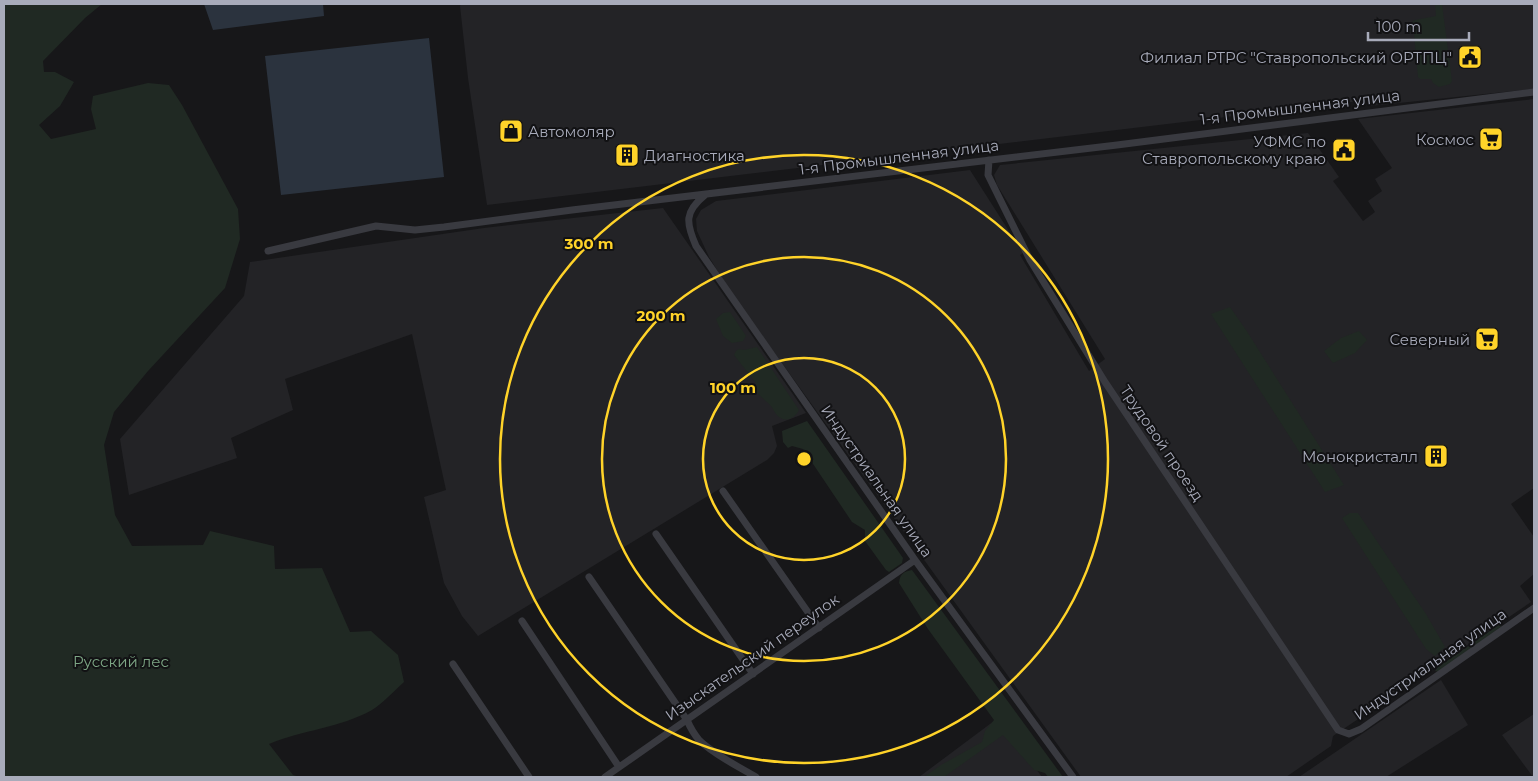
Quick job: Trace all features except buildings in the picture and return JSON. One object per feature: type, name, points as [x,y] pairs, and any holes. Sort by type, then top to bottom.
[{"type":"street","name":"1-я Промышленная улица","points":[[268,251],[376,226],[415,230],[444,227],[593,207],[705,195],[1534,92]]},
{"type":"street","name":"Трудовой проезд","points":[[989,160],[988,175],[1038,273],[1105,382],[1338,730]]},
{"type":"street","name":"Индустриальная улица","points":[[705,195],[693,205],[688,216],[689,230],[696,246],[915,560],[1073,777]]},
{"type":"street","points":[[723,491],[819,628]]},
{"type":"street","points":[[656,534],[753,674]]},
{"type":"street","name":"Изыскательский переулок","points":[[605,777],[915,560]]},
{"type":"street","points":[[589,577],[701,742],[756,777]]},
{"type":"street","name":"Индустриальная улица","points":[[1338,730],[1349,734],[1361,729],[1534,608]]},
{"type":"street","points":[[522,621],[620,767]]},
{"type":"street","points":[[453,664],[529,777]]},
{"type":"shaded area","points":[[461,4],[1534,4],[1534,89],[1370,106],[1369,100],[487,205],[468,78]]},
{"type":"shaded area","points":[[1534,99],[1534,488],[1511,504],[1534,537],[1534,574],[1520,586],[1531,602],[1333,736],[1331,746],[1286,777],[1081,777],[732,294],[709,257],[697,231],[696,219],[701,210],[716,201],[970,170],[1023,253],[1020,255],[1089,371],[1105,359],[997,185],[994,175],[1000,165],[1308,133],[1339,177],[1333,181],[1363,221],[1375,212],[1368,201],[1382,191],[1375,179],[1392,168],[1358,119]]},
{"type":"shaded area","points":[[663,208],[806,413],[772,426],[777,446],[774,453],[767,460],[478,636],[462,616],[444,583],[424,497],[446,490],[412,334],[285,379],[293,410],[231,438],[237,458],[129,495],[120,439],[244,296],[250,262],[484,228]]},
{"type":"shaded area","points":[[1441,680],[1468,725],[1386,777],[1299,777]]},
{"type":"shaded area","points":[[1534,714],[1534,777],[1533,777],[1502,735]]},
{"type":"shaded area","points":[[998,718],[1042,777],[919,777]]},
{"type":"green space","name":"Русский лес","points":[[4,4],[102,4],[85,18],[43,61],[44,72],[55,72],[74,82],[60,106],[39,125],[51,139],[96,129],[91,109],[93,96],[148,83],[169,85],[182,105],[238,209],[240,239],[225,288],[148,371],[114,412],[104,445],[115,515],[132,546],[203,545],[210,531],[274,546],[275,569],[322,568],[350,632],[371,631],[398,655],[404,682],[372,710],[347,721],[269,744],[293,775],[300,777],[4,777]]},
{"type":"green space","points":[[1435,4],[1442,4],[1452,81],[1450,84],[1439,87],[1431,79],[1420,79],[1418,77],[1414,34],[1407,29],[1409,24],[1415,20],[1436,16]]},
{"type":"green space","points":[[1230,307],[1344,485],[1325,492],[1211,314]]},
{"type":"green space","points":[[730,312],[746,336],[743,341],[732,343],[723,336],[716,319],[723,313]]},
{"type":"green space","points":[[1359,331],[1367,340],[1355,353],[1333,363],[1324,351],[1341,338]]},
{"type":"green space","points":[[757,347],[799,410],[791,418],[782,419],[759,395],[753,387],[756,383],[734,355],[739,349],[744,350]]},
{"type":"green space","points":[[807,421],[903,558],[902,563],[889,572],[865,541],[865,530],[852,522],[803,449],[792,446],[788,448],[783,442],[782,431]]},
{"type":"green space","points":[[1350,513],[1358,513],[1426,614],[1445,647],[1435,656],[1426,649],[1342,518]]},
{"type":"green space","points":[[912,570],[1063,777],[1048,777],[1045,773],[1034,770],[1003,735],[944,777],[924,777],[982,742],[985,731],[994,720],[928,629],[899,583],[902,574]]},
{"type":"green space","points":[[1500,624],[1502,626],[1439,672],[1435,671],[1438,667]]},
{"type":"water","points":[[204,4],[323,4],[324,16],[213,30]]},
{"type":"water","points":[[429,38],[444,177],[281,195],[265,56]]},
{"type":"place","name":"Филиал РТРС \"Ставропольский ОРТПЦ\"","points":[[1470,57]]},
{"type":"place","name":"Автомоляр","points":[[511,131]]},
{"type":"place","name":"Космос","points":[[1491,139]]},
{"type":"place","name":"УФМС по Ставропольскому краю","points":[[1344,150]]},
{"type":"place","name":"Диагностика","points":[[627,155]]},
{"type":"place","name":"Северный","points":[[1487,339]]},
{"type":"place","name":"Монокристалл","points":[[1436,456]]}]
